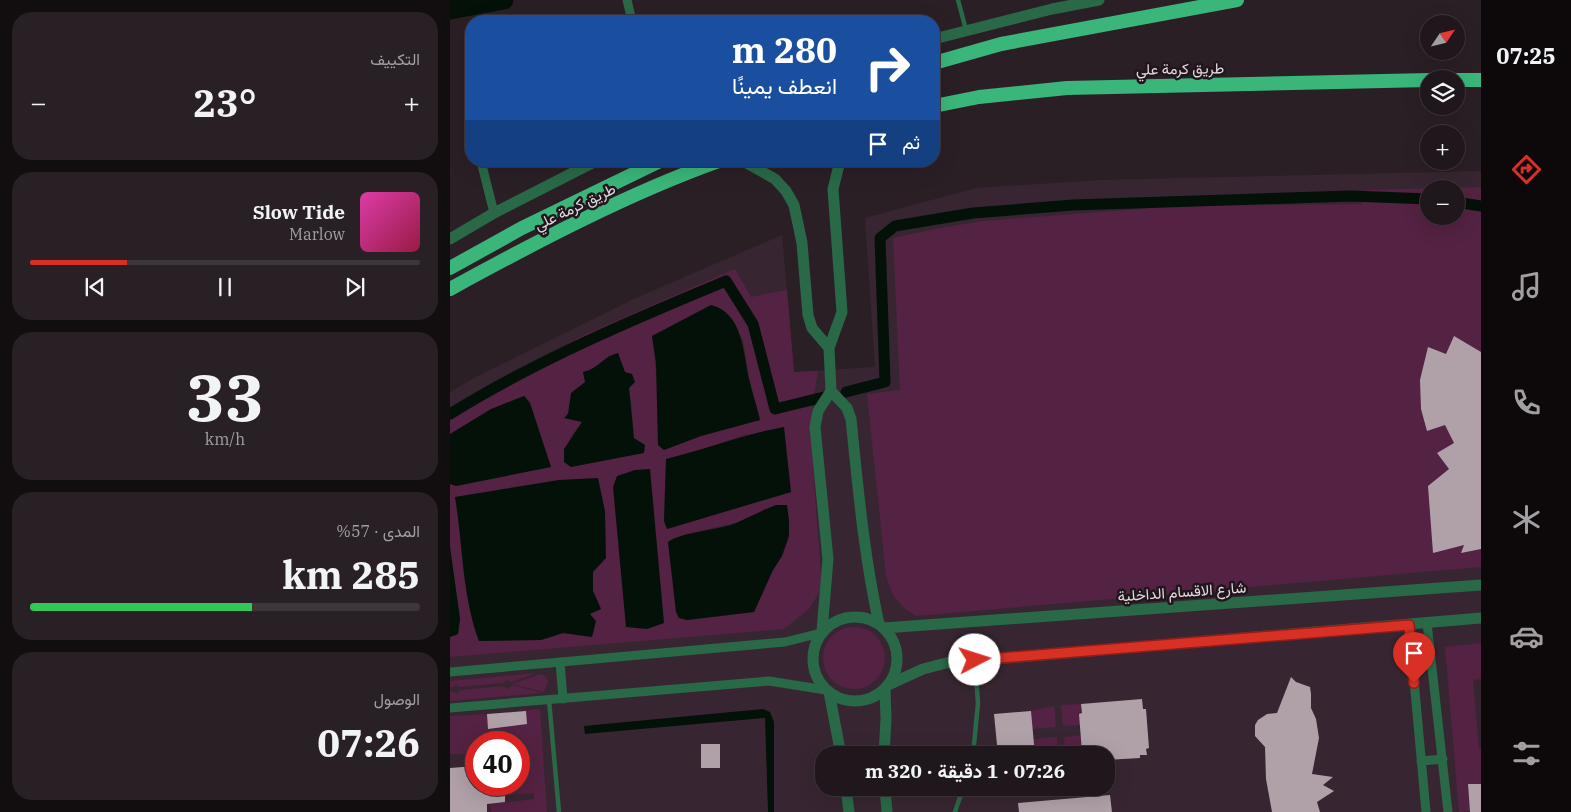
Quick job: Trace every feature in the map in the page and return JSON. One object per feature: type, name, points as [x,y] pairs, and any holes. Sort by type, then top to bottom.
[{"type":"highway","points":[[940,61],[1001,44],[1237,0]]},
{"type":"highway","name":"طريق كرمة علي","points":[[940,105],[979,97],[1067,88],[1420,80]]},
{"type":"highway","points":[[1465,80],[1481,80]]},
{"type":"highway","name":"طريق كرمة علي","points":[[450,268],[522,228],[648,167]]},
{"type":"highway","name":"طريق كرمة علي","points":[[450,289],[599,213],[677,176],[702,167]]},
{"type":"street","points":[[627,0],[631,15]]},
{"type":"street","points":[[940,38],[1051,5],[1091,1]]},
{"type":"street","points":[[482,167],[494,213]]},
{"type":"street","points":[[450,239],[577,167]]},
{"type":"street","points":[[754,167],[775,179],[786,190],[794,205],[802,242],[808,316],[812,328],[829,348]]},
{"type":"street","points":[[838,167],[833,189],[842,312],[840,323],[829,348],[831,391],[818,411],[815,427],[828,559],[821,632],[814,647],[812,659],[819,681],[828,691],[839,746]]},
{"type":"street","points":[[831,391],[847,408],[851,419],[865,552],[882,626]]},
{"type":"street","name":"شارع الاقسام الداخلية","points":[[882,626],[1481,585]]},
{"type":"street","points":[[450,672],[785,642],[821,632],[831,623],[849,617],[868,618],[882,626],[892,638],[897,656],[894,674],[886,687],[884,746]]},
{"type":"street","points":[[450,708],[769,681],[828,691],[852,701],[875,696],[886,687],[934,665],[1481,618]]},
{"type":"street","points":[[1428,623],[1448,812]]},
{"type":"street","points":[[1409,625],[1426,812]]},
{"type":"street","points":[[560,662],[563,699]]},
{"type":"street","points":[[1421,761],[1443,759]]},
{"type":"street","points":[[847,796],[849,812]]},
{"type":"street","points":[[886,796],[887,812]]},
{"type":"lane","points":[[958,0],[966,31]]},
{"type":"lane","points":[[973,746],[978,703],[975,660]]},
{"type":"lane","points":[[549,700],[559,812]]},
{"type":"lane","points":[[955,812],[960,796]]},
{"type":"shaded area","points":[[1481,171],[1481,812],[450,812],[450,392],[476,377],[636,298],[782,235],[794,372],[875,367],[865,218],[976,188],[1101,180]]},
{"type":"shaded area","points":[[1465,187],[1481,187],[1481,567],[916,616],[900,604],[893,595],[886,576],[867,394],[900,390],[893,238],[984,221],[1177,206],[1362,204],[1364,190],[1420,189],[1420,225],[1465,225]]},
{"type":"shaded area","points":[[735,269],[751,297],[787,290],[794,372],[818,371],[812,405],[813,468],[822,588],[809,609],[784,629],[450,657],[450,637],[458,634],[460,619],[450,547],[450,484],[456,486],[551,467],[530,403],[525,396],[450,434],[450,408],[586,334]],"holes":[[[711,305],[743,339],[749,378],[760,420],[701,436],[664,450],[652,336]],[[609,355],[625,372],[631,400],[634,439],[644,453],[629,455],[570,438],[582,422],[565,418],[585,382]],[[747,434],[791,492],[667,529],[664,521],[666,459],[709,448]],[[455,497],[593,572],[593,591],[601,609],[590,613],[592,637],[563,633],[541,640],[479,641],[469,606]],[[736,523],[782,556],[773,570],[754,612],[687,620],[672,569],[668,542],[690,534]]]},
{"type":"shaded area","points":[[711,305],[722,309],[736,325],[743,346],[749,379],[760,420],[701,436],[664,450],[658,445],[656,363],[652,336]]},
{"type":"shaded area","points":[[618,353],[625,372],[632,374],[635,382],[629,388],[634,438],[645,445],[644,453],[571,467],[564,462],[564,449],[582,422],[564,418],[568,414],[571,393],[585,382],[583,372]]},
{"type":"shaded area","points":[[524,396],[530,403],[551,467],[456,486],[450,484],[450,434],[491,409]]},
{"type":"shaded area","points":[[784,427],[791,492],[667,529],[664,521],[666,459]]},
{"type":"shaded area","points":[[650,469],[664,623],[647,629],[626,627],[613,487],[617,476],[635,470]]},
{"type":"shaded area","points":[[598,478],[605,511],[606,558],[593,572],[593,591],[601,609],[590,614],[596,621],[592,637],[563,633],[541,640],[479,641],[473,624],[466,588],[455,497],[559,480]]},
{"type":"shaded area","points":[[776,505],[787,505],[789,536],[782,556],[773,570],[754,612],[687,620],[679,618],[676,612],[668,542],[691,533],[736,523]]},
{"type":"shaded area","points":[[450,547],[460,619],[458,634],[450,637]]},
{"type":"shaded area","points":[[854,627],[871,632],[876,636],[880,641],[885,658],[880,675],[876,680],[871,684],[854,689],[837,684],[832,680],[828,675],[823,658],[828,641],[832,636],[837,632]]},
{"type":"shaded area","points":[[1481,643],[1481,679],[1473,680],[1479,749],[1481,749],[1481,784],[1468,785],[1470,811],[1459,812],[1445,647]]},
{"type":"shaded area","points":[[536,673],[511,682],[507,680],[503,683],[460,687],[456,685],[450,688],[450,681]]},
{"type":"shaded area","points":[[541,674],[546,677],[548,682],[544,692],[512,684]]},
{"type":"shaded area","points":[[512,685],[542,693],[450,701],[450,691],[457,694],[461,690],[503,686],[508,689]]},
{"type":"shaded area","points":[[1081,704],[1080,725],[1063,726],[1061,705]]},
{"type":"shaded area","points":[[1054,706],[1056,727],[1032,729],[1031,711]]},
{"type":"shaded area","points":[[540,709],[547,812],[491,812],[489,796],[497,796],[498,803],[534,799],[534,793],[530,793],[530,731],[465,731],[465,754],[450,754],[450,716],[487,714],[489,729],[509,727],[507,712]]},
{"type":"shaded area","points":[[763,709],[770,712],[774,722],[774,812],[768,812],[765,718],[585,734],[584,726]]},
{"type":"shaded area","points":[[1081,735],[1082,746],[1064,746],[1064,737]]},
{"type":"shaded area","points":[[1057,737],[1058,746],[1034,746],[1033,739]]},
{"type":"building","points":[[1454,336],[1481,352],[1481,549],[1461,553],[1464,545],[1433,553],[1428,486],[1449,469],[1437,453],[1454,443],[1445,425],[1427,431],[1421,409],[1420,380],[1428,347],[1446,354]]},
{"type":"building","points":[[1291,677],[1296,682],[1310,687],[1311,708],[1316,719],[1319,738],[1312,774],[1333,777],[1323,785],[1334,791],[1317,802],[1320,812],[1272,812],[1266,779],[1265,747],[1255,736],[1255,725],[1258,720],[1267,714],[1277,713]]},
{"type":"building","points":[[1142,699],[1143,709],[1146,709],[1149,748],[1146,749],[1147,755],[1140,755],[1140,758],[1115,759],[1115,746],[1082,746],[1079,714],[1082,713],[1081,704]]},
{"type":"building","points":[[526,711],[527,724],[488,729],[487,714]]},
{"type":"building","points":[[1031,711],[1034,746],[997,746],[994,714]]},
{"type":"building","points":[[701,744],[720,744],[720,768],[701,768]]},
{"type":"building","points":[[465,767],[465,796],[505,796],[505,802],[487,804],[487,812],[450,812],[450,768]]},
{"type":"building","points":[[1468,784],[1481,784],[1481,812],[1470,812]]},
{"type":"building","points":[[1110,796],[1112,812],[1019,812],[1018,803]]},
{"type":"waterway","points":[[450,10],[504,0]]},
{"type":"waterway","points":[[846,392],[885,382],[880,238],[895,226],[973,213],[1073,205],[1351,196],[1420,199]]},
{"type":"waterway","points":[[1465,203],[1481,206]]},
{"type":"waterway","points":[[450,414],[551,358],[620,326],[726,281],[753,324],[775,409],[824,397]]},
{"type":"route","points":[[975,660],[1409,625],[1414,683]]}]
